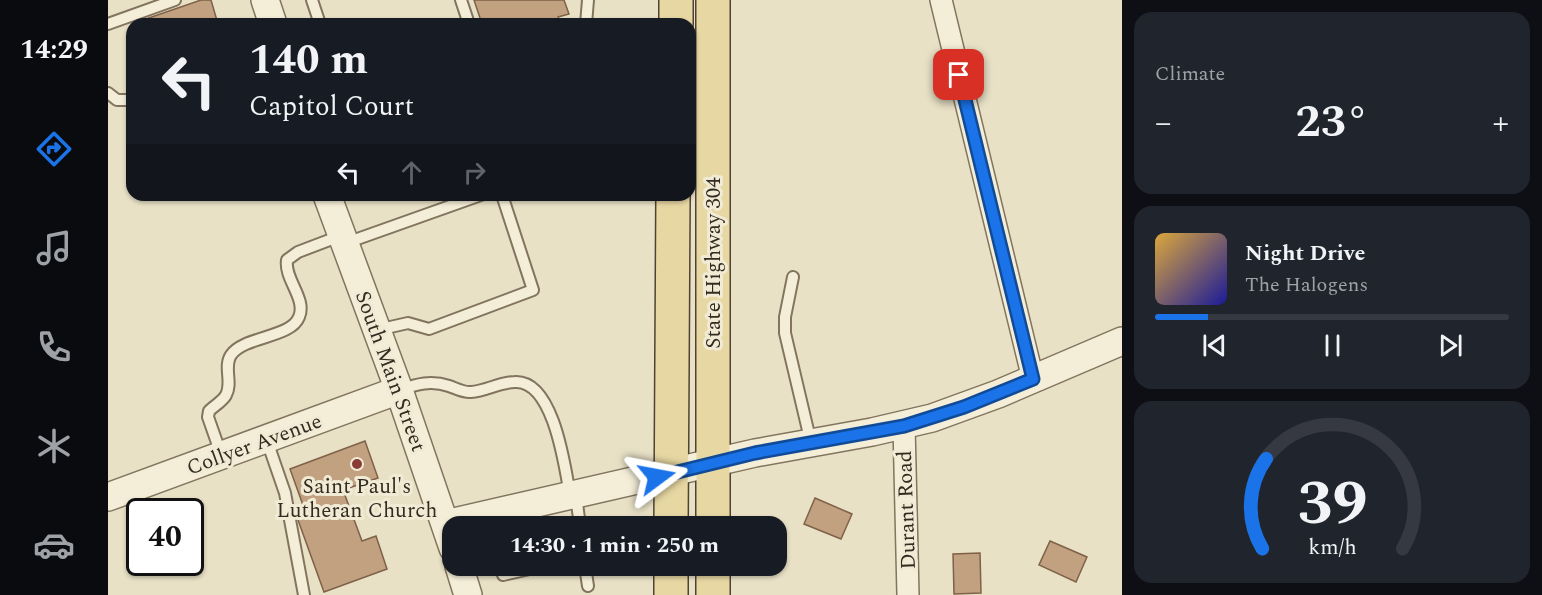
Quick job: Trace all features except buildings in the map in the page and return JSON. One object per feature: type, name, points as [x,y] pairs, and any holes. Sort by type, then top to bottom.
[{"type":"main road","points":[[676,0],[676,18]]},
{"type":"main road","name":"State Highway 304","points":[[713,0],[713,516]]},
{"type":"main road","name":"State Highway 304","points":[[671,516],[673,201]]},
{"type":"main road","points":[[671,576],[671,595]]},
{"type":"main road","points":[[713,576],[713,595]]},
{"type":"street","points":[[265,0],[271,18]]},
{"type":"street","points":[[941,0],[1033,379]]},
{"type":"street","name":"South Main Street","points":[[329,201],[399,390],[442,516]]},
{"type":"street","points":[[511,516],[573,496],[670,473],[904,426],[964,407],[1122,341]]},
{"type":"street","name":"Collyer Avenue","points":[[108,497],[399,390]]},
{"type":"street","name":"Durant Road","points":[[904,426],[908,595]]},
{"type":"street","points":[[462,576],[468,595]]},
{"type":"lane","points":[[108,24],[175,0]]},
{"type":"lane","points":[[312,0],[318,18]]},
{"type":"lane","points":[[461,0],[467,18]]},
{"type":"lane","points":[[586,18],[588,0]]},
{"type":"lane","points":[[108,93],[117,100],[126,100]]},
{"type":"lane","points":[[221,455],[208,411],[225,397],[229,386],[227,370],[230,355],[238,348],[293,325],[300,317],[300,303],[286,268],[287,260],[298,252],[463,201]]},
{"type":"lane","points":[[377,330],[408,323],[429,329],[533,290],[504,201]]},
{"type":"lane","points":[[793,277],[785,317],[785,333],[811,443]]},
{"type":"lane","points":[[399,390],[420,382],[441,384],[468,393],[515,381],[524,383],[535,390],[557,428],[578,516]]},
{"type":"lane","points":[[266,438],[285,493],[304,595]]},
{"type":"lane","points":[[586,576],[588,586]]},
{"type":"place","name":"Saint Paul's Lutheran Church","points":[[357,464]]},
{"type":"route","points":[[657,477],[755,453],[904,426],[964,407],[1033,379],[959,75]]}]
